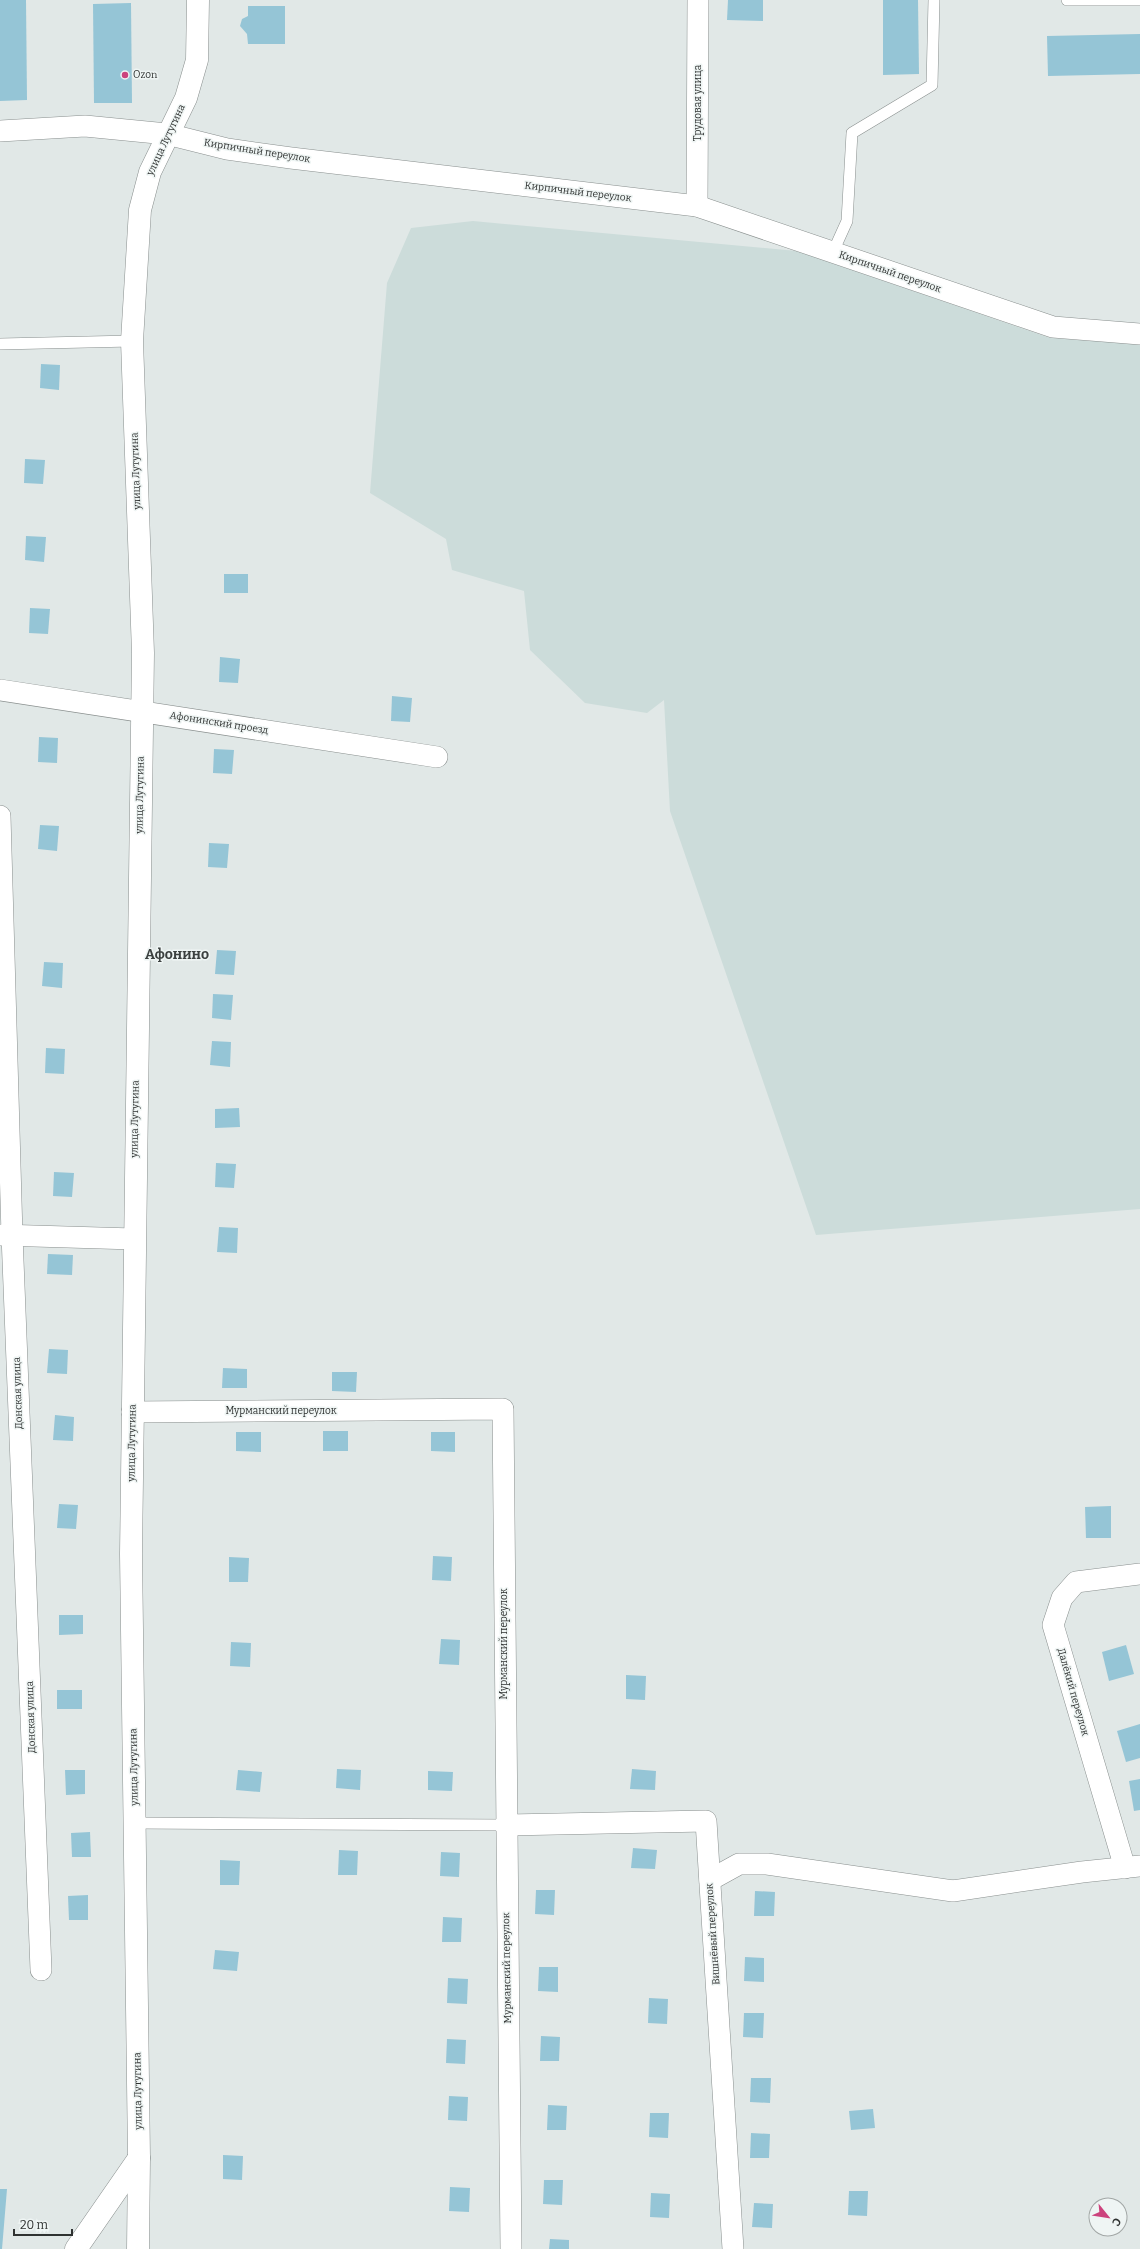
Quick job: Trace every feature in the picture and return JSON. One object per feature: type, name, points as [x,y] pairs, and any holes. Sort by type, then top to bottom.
[{"type":"main road","name":"улица Лутугина","points":[[138,2249],[139,2158],[131,1554],[141,711],[143,653],[132,341],[140,210],[150,172],[167,134],[186,98],[197,60],[198,0]]},
{"type":"main road","points":[[76,2249],[139,2158]]},
{"type":"street","name":"Трудовая улица","points":[[698,0],[698,206]]},
{"type":"street","name":"Кирпичный переулок","points":[[0,131],[85,126],[167,134],[227,149],[291,158],[698,206],[1053,327],[1140,334]]},
{"type":"street","name":"Афонинский проезд","points":[[0,690],[437,757]]},
{"type":"street","name":"Донская улица","points":[[0,816],[6,1235],[41,1970]]},
{"type":"street","points":[[6,1235],[134,1239]]},
{"type":"street","name":"Мурманский переулок","points":[[132,1412],[503,1409],[505,1825],[511,2249]]},
{"type":"street","name":"Далёкий переулок","points":[[1132,1867],[1053,1625],[1062,1598],[1076,1582],[1140,1574]]},
{"type":"street","name":"Вишнёвый переулок","points":[[505,1825],[706,1821],[733,2249]]},
{"type":"street","points":[[710,1880],[739,1864],[767,1864],[953,1891],[1082,1872],[1132,1867]]},
{"type":"lane","points":[[833,252],[847,221],[852,133],[932,85],[934,0]]},
{"type":"lane","points":[[1067,0],[1140,0]]},
{"type":"lane","points":[[0,344],[132,341]]},
{"type":"lane","points":[[135,1823],[505,1825]]},
{"type":"shaded area","points":[[473,221],[797,251],[1050,338],[1140,344],[1140,1209],[816,1235],[670,811],[664,700],[647,713],[585,703],[530,650],[524,591],[452,570],[446,539],[370,493],[387,283],[411,228]]},
{"type":"building","points":[[0,0],[26,0],[27,100],[0,101]]},
{"type":"building","points":[[728,0],[763,0],[763,21],[727,20]]},
{"type":"building","points":[[883,0],[918,0],[919,74],[883,75]]},
{"type":"building","points":[[131,3],[132,103],[94,103],[93,4]]},
{"type":"building","points":[[248,6],[285,6],[285,44],[248,44],[247,34],[240,26],[242,19],[248,16]]},
{"type":"building","points":[[1140,34],[1140,74],[1048,76],[1047,36]]},
{"type":"building","points":[[41,364],[60,365],[59,390],[40,388]]},
{"type":"building","points":[[25,459],[45,460],[43,484],[24,483]]},
{"type":"building","points":[[26,536],[46,537],[44,562],[25,560]]},
{"type":"building","points":[[224,574],[248,574],[248,593],[224,593]]},
{"type":"building","points":[[30,608],[50,609],[48,634],[29,633]]},
{"type":"building","points":[[220,657],[240,659],[238,683],[219,682]]},
{"type":"building","points":[[392,696],[412,698],[410,722],[391,721]]},
{"type":"building","points":[[39,737],[58,738],[57,763],[38,762]]},
{"type":"building","points":[[214,749],[234,750],[232,774],[213,773]]},
{"type":"building","points":[[40,825],[59,826],[57,851],[38,849]]},
{"type":"building","points":[[209,843],[229,844],[227,868],[208,867]]},
{"type":"building","points":[[217,950],[236,951],[234,975],[215,974]]},
{"type":"building","points":[[44,962],[63,963],[62,988],[42,986]]},
{"type":"building","points":[[213,994],[233,995],[231,1020],[212,1018]]},
{"type":"building","points":[[212,1041],[231,1042],[230,1067],[210,1065]]},
{"type":"building","points":[[46,1048],[65,1049],[64,1074],[45,1073]]},
{"type":"building","points":[[239,1108],[240,1127],[215,1128],[215,1109]]},
{"type":"building","points":[[216,1163],[236,1164],[234,1188],[215,1187]]},
{"type":"building","points":[[54,1172],[74,1173],[72,1197],[53,1196]]},
{"type":"building","points":[[219,1227],[238,1228],[237,1253],[217,1252]]},
{"type":"building","points":[[48,1254],[73,1255],[72,1275],[47,1274]]},
{"type":"building","points":[[49,1349],[68,1350],[67,1374],[47,1373]]},
{"type":"building","points":[[223,1368],[247,1369],[247,1388],[222,1388]]},
{"type":"building","points":[[332,1372],[357,1372],[356,1392],[332,1391]]},
{"type":"building","points":[[55,1415],[74,1417],[73,1441],[53,1440]]},
{"type":"building","points":[[323,1431],[348,1431],[348,1451],[323,1451]]},
{"type":"building","points":[[236,1432],[261,1432],[261,1452],[236,1451]]},
{"type":"building","points":[[431,1432],[455,1432],[455,1452],[431,1451]]},
{"type":"building","points":[[59,1504],[78,1505],[76,1529],[57,1528]]},
{"type":"building","points":[[1111,1506],[1111,1538],[1086,1538],[1085,1507]]},
{"type":"building","points":[[433,1556],[452,1557],[451,1581],[432,1580]]},
{"type":"building","points":[[229,1557],[249,1558],[248,1582],[229,1582]]},
{"type":"building","points":[[59,1615],[83,1615],[83,1634],[59,1635]]},
{"type":"building","points":[[441,1639],[460,1640],[459,1665],[439,1664]]},
{"type":"building","points":[[231,1642],[251,1643],[250,1667],[230,1666]]},
{"type":"building","points":[[1126,1645],[1134,1674],[1109,1681],[1102,1652]]},
{"type":"building","points":[[626,1675],[646,1676],[645,1700],[626,1699]]},
{"type":"building","points":[[57,1690],[82,1690],[82,1709],[57,1709]]},
{"type":"building","points":[[1140,1724],[1140,1758],[1126,1762],[1117,1731]]},
{"type":"building","points":[[337,1769],[361,1770],[360,1790],[336,1788]]},
{"type":"building","points":[[632,1769],[656,1771],[655,1790],[630,1789]]},
{"type":"building","points":[[65,1770],[85,1770],[85,1794],[66,1795]]},
{"type":"building","points":[[238,1770],[262,1772],[260,1792],[236,1790]]},
{"type":"building","points":[[428,1771],[453,1772],[452,1791],[428,1790]]},
{"type":"building","points":[[1140,1779],[1140,1810],[1134,1811],[1129,1781]]},
{"type":"building","points":[[90,1832],[91,1857],[72,1857],[71,1833]]},
{"type":"building","points":[[633,1848],[657,1850],[655,1869],[631,1868]]},
{"type":"building","points":[[339,1850],[358,1851],[357,1875],[338,1875]]},
{"type":"building","points":[[441,1852],[460,1853],[459,1877],[440,1876]]},
{"type":"building","points":[[220,1860],[240,1861],[239,1885],[220,1885]]},
{"type":"building","points":[[536,1890],[555,1890],[554,1915],[535,1914]]},
{"type":"building","points":[[755,1891],[775,1892],[774,1916],[754,1916]]},
{"type":"building","points":[[88,1895],[88,1920],[69,1920],[68,1896]]},
{"type":"building","points":[[443,1917],[462,1918],[461,1942],[442,1942]]},
{"type":"building","points":[[215,1950],[239,1952],[237,1971],[213,1969]]},
{"type":"building","points":[[745,1957],[764,1958],[764,1982],[744,1981]]},
{"type":"building","points":[[539,1967],[558,1967],[558,1992],[538,1991]]},
{"type":"building","points":[[448,1978],[468,1979],[467,2004],[447,2003]]},
{"type":"building","points":[[649,1998],[668,1999],[667,2024],[648,2023]]},
{"type":"building","points":[[744,2013],[764,2013],[763,2038],[743,2037]]},
{"type":"building","points":[[541,2036],[560,2037],[559,2061],[540,2061]]},
{"type":"building","points":[[447,2039],[466,2040],[465,2064],[446,2063]]},
{"type":"building","points":[[751,2078],[771,2078],[770,2103],[750,2102]]},
{"type":"building","points":[[449,2096],[468,2097],[467,2121],[448,2120]]},
{"type":"building","points":[[548,2105],[567,2106],[566,2130],[547,2130]]},
{"type":"building","points":[[873,2109],[875,2128],[851,2130],[849,2111]]},
{"type":"building","points":[[650,2113],[669,2113],[668,2138],[649,2137]]},
{"type":"building","points":[[751,2133],[770,2134],[769,2158],[750,2158]]},
{"type":"building","points":[[223,2155],[243,2156],[242,2180],[223,2179]]},
{"type":"building","points":[[544,2180],[563,2180],[562,2205],[543,2204]]},
{"type":"building","points":[[450,2187],[470,2188],[469,2212],[449,2211]]},
{"type":"building","points":[[0,2189],[7,2189],[2,2249],[0,2249]]},
{"type":"building","points":[[849,2191],[868,2191],[867,2216],[848,2215]]},
{"type":"building","points":[[651,2193],[670,2194],[669,2218],[650,2217]]},
{"type":"building","points":[[754,2203],[773,2204],[772,2228],[752,2227]]},
{"type":"building","points":[[550,2239],[569,2240],[569,2249],[549,2249]]},
{"type":"place","name":"Ozon","points":[[125,75]]},
{"type":"district","name":"Афонино","points":[[177,954]]}]
